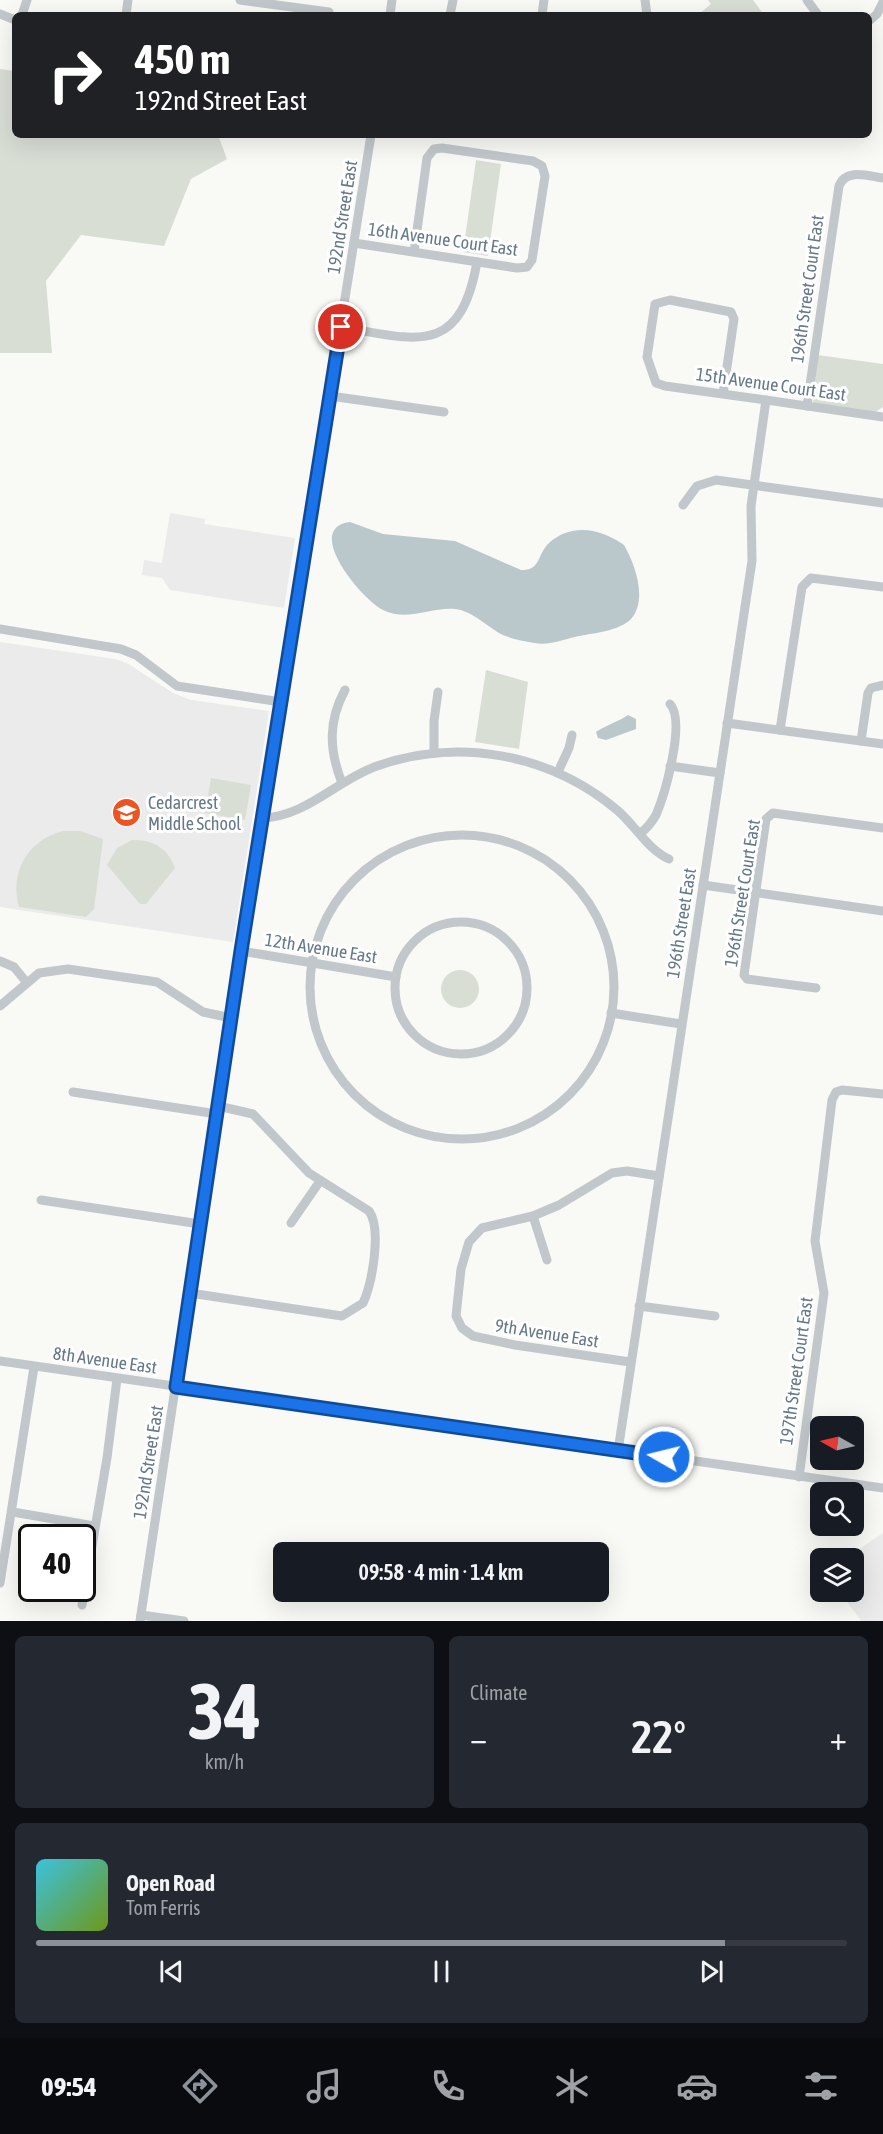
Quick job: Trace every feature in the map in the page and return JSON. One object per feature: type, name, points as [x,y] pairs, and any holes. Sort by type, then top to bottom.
[{"type":"street","points":[[240,0],[329,12]]},
{"type":"street","points":[[872,18],[883,2]]},
{"type":"street","name":"192nd Street East","points":[[140,1618],[241,951],[371,138]]},
{"type":"street","name":"16th Avenue Court East","points":[[354,243],[517,268],[527,267],[532,260],[545,176],[542,166],[533,161],[442,148],[434,149],[428,158],[414,252]]},
{"type":"street","name":"196th Street Court East","points":[[807,406],[839,186],[843,178],[860,175],[883,178]]},
{"type":"street","points":[[341,327],[420,338],[449,326],[468,303],[477,262]]},
{"type":"street","name":"15th Avenue Court East","points":[[723,394],[734,319],[731,312],[670,300],[658,303],[653,308],[646,357],[655,382],[723,394],[883,417]]},
{"type":"street","points":[[330,396],[444,412]]},
{"type":"street","name":"196th Street East","points":[[618,1451],[752,561],[751,506],[766,400]]},
{"type":"street","points":[[683,505],[693,489],[706,481],[716,480],[883,503]]},
{"type":"street","points":[[780,730],[801,591],[807,580],[818,578],[883,587]]},
{"type":"street","points":[[0,629],[121,649],[136,655],[177,686],[281,702]]},
{"type":"street","points":[[861,741],[871,688],[883,685]]},
{"type":"street","points":[[342,783],[331,750],[331,735],[337,704],[345,690]]},
{"type":"street","points":[[434,753],[434,721],[438,692]]},
{"type":"street","points":[[641,833],[655,816],[670,766],[676,716],[670,704]]},
{"type":"street","points":[[727,723],[883,744]]},
{"type":"street","points":[[558,772],[572,735]]},
{"type":"street","points":[[263,818],[288,814],[377,766],[434,753],[470,752],[537,764],[558,772],[615,808],[641,833],[653,850],[669,859]]},
{"type":"street","points":[[670,766],[720,773]]},
{"type":"street","name":"196th Street Court East","points":[[816,988],[747,979],[744,969],[766,819],[772,813],[883,828]]},
{"type":"street","points":[[451,836],[487,838],[522,848],[539,856],[580,892],[600,923],[611,958],[614,995],[611,1014],[594,1063],[573,1091],[546,1114],[498,1135],[463,1139],[428,1136],[380,1115],[353,1093],[332,1065],[313,1016],[311,981],[313,963],[317,945],[331,912],[341,896],[367,870],[398,850],[432,838],[451,836]]},
{"type":"street","points":[[703,885],[883,911]]},
{"type":"street","points":[[472,922],[500,935],[514,950],[524,968],[526,999],[519,1018],[499,1042],[480,1051],[449,1053],[430,1046],[407,1026],[395,997],[396,976],[402,957],[423,934],[441,924],[472,922]]},
{"type":"street","name":"12th Avenue East","points":[[241,951],[396,976]]},
{"type":"street","points":[[0,961],[14,968],[27,983]]},
{"type":"street","points":[[0,1006],[39,973],[56,969],[149,980],[166,986],[203,1012],[231,1018]]},
{"type":"street","points":[[611,1014],[681,1024]]},
{"type":"street","name":"197th Street Court East","points":[[799,1477],[824,1293],[815,1241],[832,1100],[836,1092],[850,1089],[883,1094]]},
{"type":"street","points":[[73,1092],[253,1114],[291,1155],[320,1180],[362,1206],[372,1216],[375,1224],[370,1281],[363,1303],[348,1315],[335,1316],[190,1293]]},
{"type":"street","points":[[547,1260],[533,1216],[577,1196],[612,1173],[627,1171],[659,1176]]},
{"type":"street","points":[[291,1223],[320,1180]]},
{"type":"street","points":[[41,1200],[200,1224]]},
{"type":"street","name":"9th Avenue East","points":[[533,1216],[492,1224],[478,1231],[469,1242],[464,1253],[456,1304],[456,1316],[462,1328],[483,1339],[630,1362]]},
{"type":"street","points":[[639,1306],[715,1316]]},
{"type":"street","name":"8th Avenue East","points":[[0,1361],[883,1488]]},
{"type":"street","points":[[0,1583],[13,1512],[34,1367]]},
{"type":"street","points":[[94,1524],[107,1458],[117,1379]]},
{"type":"street","points":[[13,1512],[82,1524]]},
{"type":"street","points":[[140,1618],[183,1621]]},
{"type":"shaded area","points":[[708,0],[753,0],[762,12],[702,12],[711,4]]},
{"type":"shaded area","points":[[0,69],[12,71],[12,138],[219,138],[227,159],[191,179],[164,246],[81,235],[46,281],[52,353],[0,353]]},
{"type":"shaded area","points":[[476,160],[501,164],[488,256],[463,252]]},
{"type":"shaded area","points":[[818,355],[883,364],[883,407],[874,413],[813,403]]},
{"type":"shaded area","points":[[170,513],[205,519],[204,524],[295,538],[284,608],[170,590],[162,578],[142,575],[144,560],[162,563]]},
{"type":"shaded area","points":[[350,522],[383,534],[455,541],[521,570],[532,568],[545,547],[558,536],[577,530],[597,532],[624,545],[636,572],[639,602],[631,619],[613,629],[540,644],[503,635],[462,610],[446,609],[401,615],[392,613],[374,604],[362,593],[334,550],[332,537],[337,527]]},
{"type":"shaded area","name":"Cedarcrest Middle School","points":[[0,642],[115,659],[127,663],[173,693],[191,700],[269,711],[233,942],[0,907]]},
{"type":"shaded area","points":[[486,670],[528,682],[519,749],[475,742]]},
{"type":"shaded area","points":[[628,715],[636,719],[636,729],[606,740],[598,738],[596,732]]},
{"type":"shaded area","points":[[211,778],[251,785],[245,820],[205,813]]},
{"type":"shaded area","points":[[63,831],[80,831],[103,839],[94,909],[86,917],[19,907],[17,882],[24,859],[40,842]]},
{"type":"shaded area","points":[[132,840],[146,841],[158,846],[168,855],[175,868],[146,904],[140,904],[107,865],[117,848]]},
{"type":"shaded area","points":[[460,970],[474,975],[479,989],[474,1003],[460,1008],[446,1003],[441,989],[446,975]]},
{"type":"shaded area","points":[[883,1533],[883,1621],[861,1621],[847,1602],[864,1602],[864,1548],[861,1548]]},
{"type":"place","name":"Cedarcrest Middle School","points":[[127,812]]},
{"type":"route","points":[[341,327],[241,951],[176,1387],[664,1457]]}]
